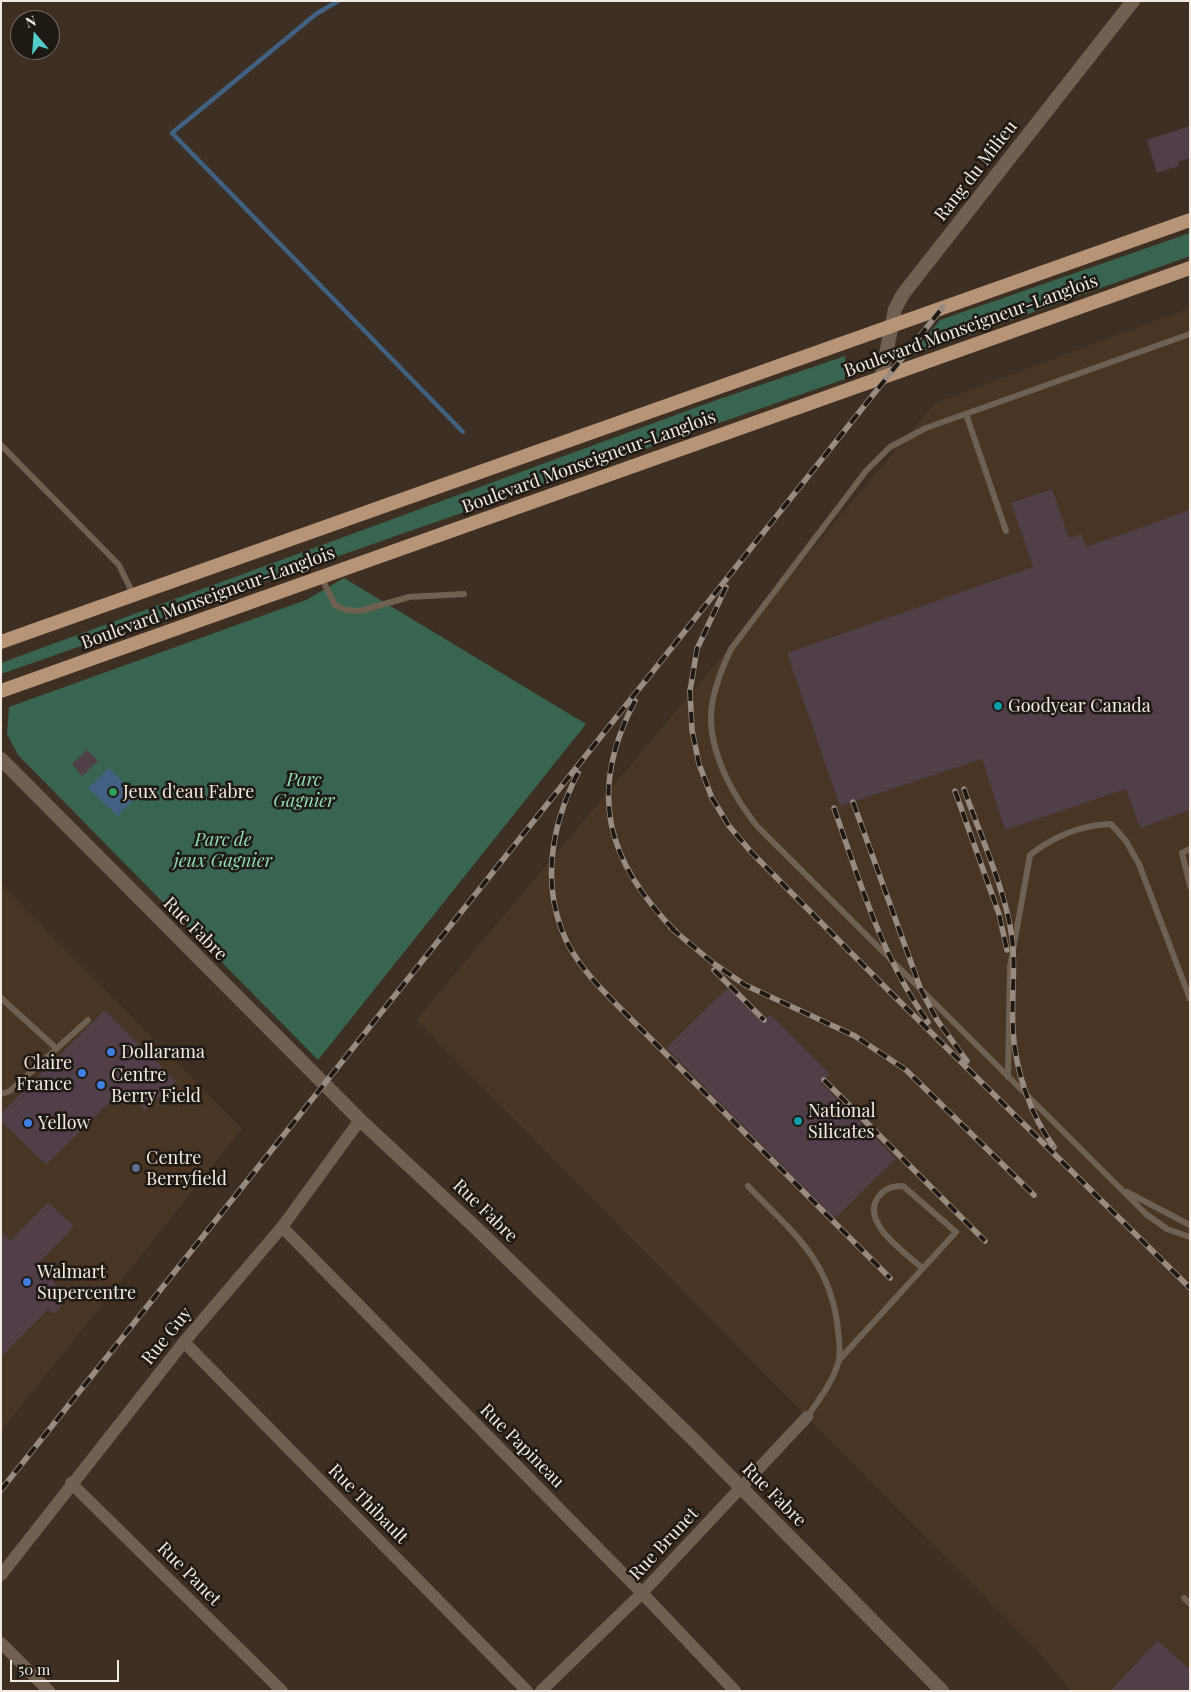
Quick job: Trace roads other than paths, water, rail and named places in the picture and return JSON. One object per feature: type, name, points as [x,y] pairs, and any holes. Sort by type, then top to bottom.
[{"type":"highway","name":"Boulevard Monseigneur-Langlois","points":[[1,642],[1190,220]]},
{"type":"highway","name":"Boulevard Monseigneur-Langlois","points":[[1,691],[1190,268]]},
{"type":"street","name":"Rang du Milieu","points":[[880,379],[898,301],[1133,1]]},
{"type":"street","name":"Rue Fabre","points":[[1,759],[360,1120],[489,1241],[740,1487],[942,1691]]},
{"type":"street","name":"Rue Guy","points":[[1,1575],[71,1483],[184,1342],[282,1227],[360,1120]]},
{"type":"street","name":"Rue Papineau","points":[[282,1227],[642,1593],[735,1691]]},
{"type":"street","name":"Rue Thibault","points":[[184,1342],[527,1691]]},
{"type":"street","name":"Rue Brunet","points":[[541,1691],[642,1593],[807,1416]]},
{"type":"street","name":"Rue Panet","points":[[71,1483],[282,1691]]},
{"type":"street","points":[[1,1643],[50,1691]]},
{"type":"lane","points":[[1190,334],[966,414],[902,439],[878,457],[731,649],[718,681],[711,715],[717,750],[730,785],[757,826],[1120,1188],[1156,1222],[1175,1233],[1190,1237]]},
{"type":"lane","points":[[966,414],[1006,531]]},
{"type":"lane","points":[[1,445],[120,565],[134,595]]},
{"type":"lane","points":[[321,577],[335,605],[353,611],[409,597],[464,594]]},
{"type":"lane","points":[[1008,1077],[1009,978],[1012,947],[1030,855],[1050,840],[1094,824],[1111,824],[1126,841],[1139,864],[1190,999]]},
{"type":"lane","points":[[1190,850],[1182,853],[1190,886]]},
{"type":"lane","points":[[1,998],[56,1048]]},
{"type":"lane","points":[[1,1094],[10,1091],[88,1020]]},
{"type":"lane","points":[[748,1186],[805,1245],[819,1265],[835,1312],[839,1337],[838,1360]]},
{"type":"lane","points":[[807,1416],[824,1393],[838,1360],[956,1232],[903,1186],[891,1186],[880,1194],[873,1205],[874,1217],[880,1230],[922,1268]]},
{"type":"lane","points":[[1120,1188],[1190,1225]]},
{"type":"lane","points":[[1184,1598],[1190,1604]]},
{"type":"water","name":"Jeux d'eau Fabre","points":[[109,768],[137,796],[118,816],[88,788]]},
{"type":"waterway","points":[[338,1],[316,14],[172,133],[463,432]]},
{"type":"railway","points":[[1,1490],[943,307]]},
{"type":"railway","points":[[726,587],[697,649],[690,691],[692,730],[699,764],[712,798],[729,826],[752,853],[889,991],[1190,1288]]},
{"type":"railway","points":[[635,701],[620,734],[611,766],[608,796],[611,824],[620,852],[634,880],[653,906],[677,933]]},
{"type":"railway","points":[[578,773],[561,815],[552,859],[554,903],[560,925],[569,946],[579,962],[610,998],[890,1278]]},
{"type":"railway","points":[[964,789],[992,863],[1009,920],[1014,961],[1014,1045],[1021,1076],[1031,1106],[1054,1147]]},
{"type":"railway","points":[[955,791],[999,914],[1007,950]]},
{"type":"railway","points":[[853,802],[921,990],[937,1020],[967,1061]]},
{"type":"railway","points":[[834,808],[863,891],[885,946],[912,997],[928,1022]]},
{"type":"railway","points":[[671,928],[713,963],[745,985],[855,1036],[906,1070],[1034,1195]]},
{"type":"railway","points":[[714,970],[764,1020]]},
{"type":"railway","points":[[824,1080],[985,1241]]},
{"type":"place","name":"Goodyear Canada","points":[[998,706]]},
{"type":"place","name":"Jeux d'eau Fabre","points":[[113,792]]},
{"type":"place","name":"Dollarama","points":[[111,1052]]},
{"type":"place","name":"Claire France","points":[[82,1073]]},
{"type":"place","name":"Centre Berry Field","points":[[101,1085]]},
{"type":"place","name":"National Silicates","points":[[798,1121]]},
{"type":"place","name":"Yellow","points":[[28,1123]]},
{"type":"place","name":"Centre Berryfield","points":[[136,1168]]},
{"type":"place","name":"Walmart Supercentre","points":[[27,1282]]},
{"type":"park label","name":"Parc Gagnier","points":[[304,790]]},
{"type":"park label","name":"Parc de jeux Gagnier","points":[[223,850]]}]
